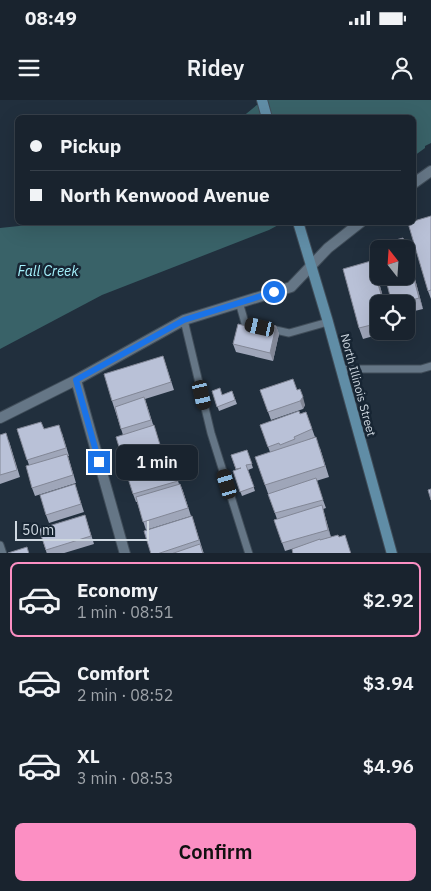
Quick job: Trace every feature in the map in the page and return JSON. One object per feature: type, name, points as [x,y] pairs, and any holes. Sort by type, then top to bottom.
[{"type":"main road","points":[[262,100],[266,115]]},
{"type":"main road","name":"North Illinois Street","points":[[299,225],[328,322],[392,553]]},
{"type":"street","points":[[416,181],[431,170]]},
{"type":"street","points":[[0,418],[76,380],[184,320],[291,286],[328,248],[357,225]]},
{"type":"street","points":[[76,380],[125,553]]},
{"type":"lane","points":[[240,302],[245,324],[289,333],[328,322]]},
{"type":"lane","points":[[184,320],[211,433],[249,553]]},
{"type":"lane","points":[[340,368],[421,369],[431,366]]},
{"type":"water","points":[[263,100],[431,100],[431,143],[416,155],[416,115],[245,115]]},
{"type":"water","name":"Fall Creek","points":[[28,225],[278,225],[102,295],[0,349],[0,228]]},
{"type":"building","points":[[431,216],[431,290],[428,291],[415,247],[415,240],[413,240],[409,225],[416,225],[416,220]]},
{"type":"building","points":[[370,261],[370,285],[378,285],[381,295],[370,295],[370,325],[359,328],[343,269]]},
{"type":"building","points":[[415,283],[419,298],[415,299],[415,295],[390,295],[387,285],[415,285]]},
{"type":"building","points":[[260,322],[276,326],[270,353],[233,344],[238,324],[258,329]]},
{"type":"building","points":[[163,356],[171,382],[112,401],[104,374]]},
{"type":"building","points":[[293,379],[297,390],[300,389],[303,397],[300,401],[268,412],[260,390]]},
{"type":"building","points":[[220,388],[222,395],[232,391],[235,400],[217,407],[212,391]]},
{"type":"building","points":[[144,397],[151,420],[121,429],[115,407]]},
{"type":"building","points":[[299,411],[300,414],[306,412],[312,429],[294,437],[295,439],[268,447],[260,425]]},
{"type":"building","points":[[41,422],[44,429],[59,425],[66,448],[27,460],[17,429]]},
{"type":"building","points":[[154,425],[161,448],[123,460],[116,437]]},
{"type":"building","points":[[6,433],[17,470],[0,475],[0,435]]},
{"type":"building","points":[[316,437],[325,466],[265,485],[255,457]]},
{"type":"building","points":[[247,450],[252,464],[246,465],[254,487],[240,492],[233,471],[241,468],[236,469],[231,455]]},
{"type":"building","points":[[67,454],[73,475],[32,488],[26,466]]},
{"type":"building","points":[[171,458],[178,481],[133,494],[126,472]]},
{"type":"building","points":[[316,478],[323,500],[275,513],[268,494]]},
{"type":"building","points":[[75,484],[81,504],[46,515],[40,495]]},
{"type":"building","points":[[180,484],[188,508],[143,522],[136,497]]},
{"type":"building","points":[[431,489],[431,500],[428,490]]},
{"type":"building","points":[[322,505],[328,530],[282,543],[274,520]]},
{"type":"building","points":[[85,515],[91,536],[46,550],[39,529]]},
{"type":"building","points":[[192,516],[199,540],[160,553],[151,553],[144,531]]},
{"type":"building","points":[[345,535],[351,553],[293,553],[292,549],[320,540]]},
{"type":"building","points":[[200,544],[203,553],[174,553]]},
{"type":"building","points":[[27,547],[29,553],[8,553]]},
{"type":"route","points":[[99,462],[76,380],[184,320],[274,292]]}]
